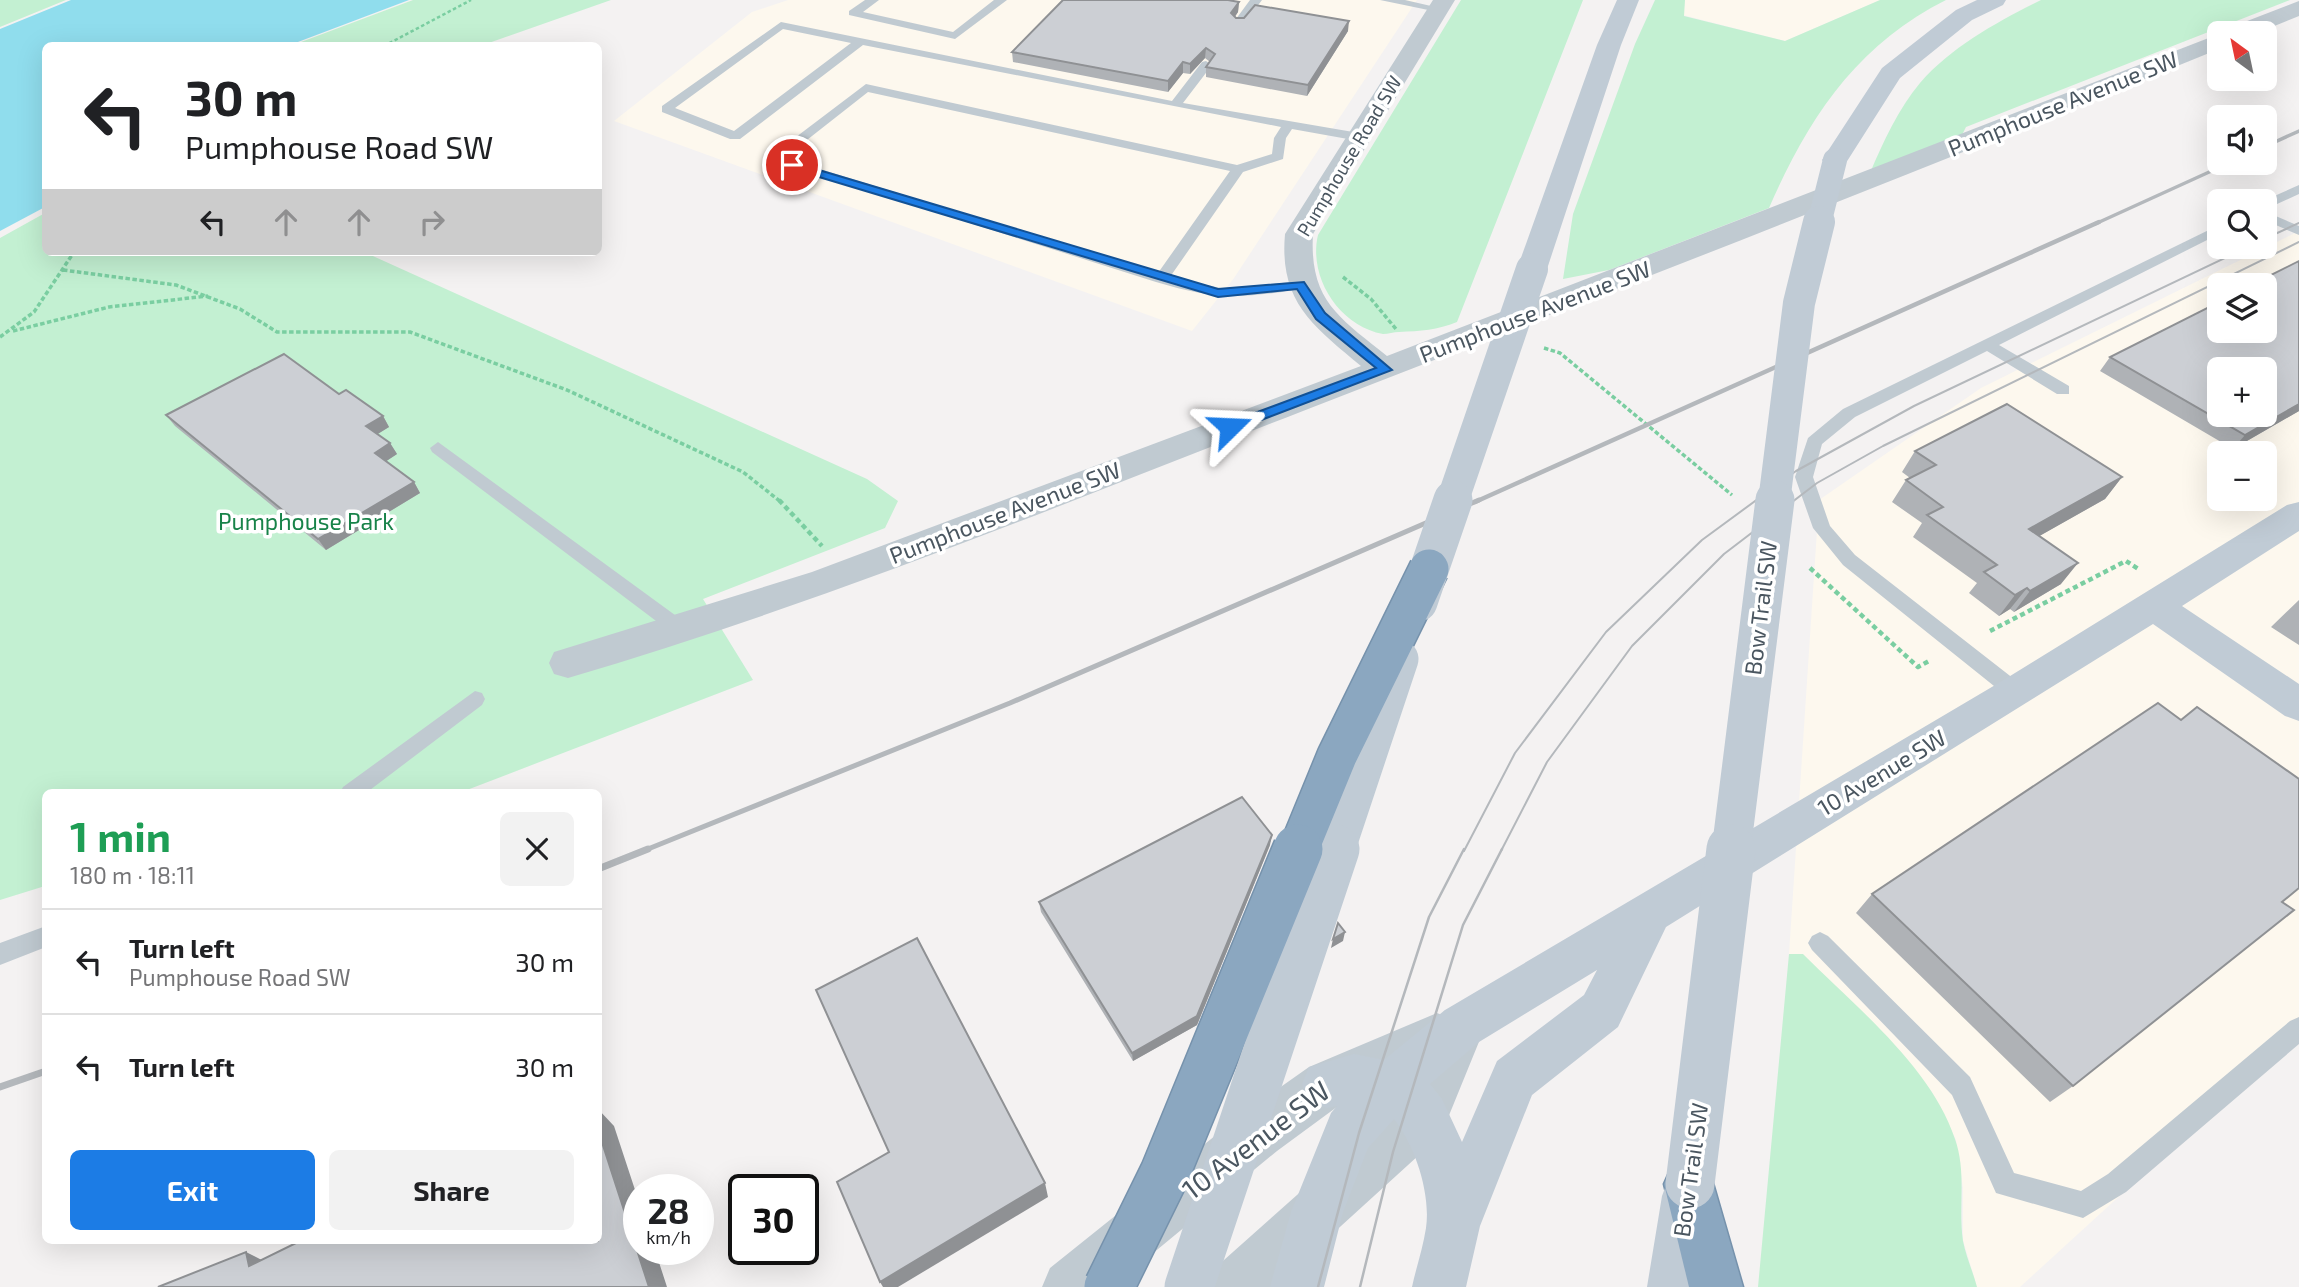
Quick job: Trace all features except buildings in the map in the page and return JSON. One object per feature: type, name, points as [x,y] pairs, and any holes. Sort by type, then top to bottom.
[{"type":"highway","points":[[1109,1287],[1166,1172],[1337,756],[1429,569]]},
{"type":"highway","points":[[1690,1184],[1716,1287]]},
{"type":"main road","points":[[1189,1287],[1429,569],[1609,45],[1628,0]]},
{"type":"main road","name":"Bow Trail SW","points":[[1674,1287],[1690,1184],[1799,303],[1835,160],[1891,73],[1965,15],[1995,0]]},
{"type":"main road","name":"10 Avenue SW","points":[[1462,1026],[2016,692],[2299,514]]},
{"type":"main road","points":[[2154,606],[2299,705]]},
{"type":"main road","points":[[1439,1287],[1453,1226],[1514,1078],[1601,1010],[1651,911]]},
{"type":"main road","points":[[1327,1084],[1368,1078],[1406,1102],[1433,1128],[1447,1173],[1453,1226]]},
{"type":"main road","points":[[1297,1287],[1317,1212]]},
{"type":"street","name":"Pumphouse Road SW","points":[[1385,370],[1321,316],[1300,285],[1295,255],[1298,234],[1441,4]]},
{"type":"street","points":[[2267,21],[2299,8]]},
{"type":"street","name":"Pumphouse Avenue SW","points":[[568,663],[683,631],[840,576],[1385,370],[1944,152],[2207,46]]},
{"type":"street","points":[[1234,1287],[1317,1212],[1406,1102],[1462,1026]]},
{"type":"street","name":"10 Avenue SW","points":[[1069,1287],[1259,1133],[1327,1084],[1462,1026]]},
{"type":"lane","points":[[873,0],[853,13],[955,36]]},
{"type":"lane","points":[[931,58],[1001,0]]},
{"type":"lane","points":[[1239,23],[1256,0]]},
{"type":"lane","points":[[1386,0],[1441,4]]},
{"type":"lane","points":[[860,42],[734,136],[666,109],[781,25],[860,42],[931,58],[1359,137]]},
{"type":"lane","points":[[1175,105],[1206,65]]},
{"type":"lane","points":[[1289,125],[1280,138],[1278,156],[1238,169],[866,88],[774,159],[1218,293],[1300,285]]},
{"type":"lane","points":[[1163,277],[1238,169]]},
{"type":"lane","points":[[2277,200],[2299,190]]},
{"type":"lane","points":[[2277,221],[2299,231]]},
{"type":"lane","points":[[2016,692],[1849,560],[1822,528],[1804,477],[1814,442],[1849,412],[2207,235]]},
{"type":"lane","points":[[1987,344],[2063,390]]},
{"type":"lane","points":[[438,448],[683,631]]},
{"type":"lane","points":[[356,789],[475,699]]},
{"type":"lane","points":[[0,954],[42,938]]},
{"type":"lane","points":[[1820,943],[1961,1086],[2005,1184],[2083,1205],[2117,1183],[2299,1029]]},
{"type":"path","points":[[392,42],[471,0]]},
{"type":"path","points":[[13,331],[45,298],[72,256]]},
{"type":"path","points":[[1336,269],[1371,299],[1402,337]]},
{"type":"path","points":[[63,270],[143,278],[210,296],[240,309],[277,332],[411,332],[567,390],[743,472],[780,501],[825,549],[840,576]]},
{"type":"path","points":[[0,337],[56,317],[131,301],[210,296]]},
{"type":"path","points":[[1917,667],[2126,561]]},
{"type":"shaded area","points":[[788,0],[1417,0],[1234,278],[1192,331],[614,121],[752,12]]},
{"type":"shaded area","points":[[1685,0],[1880,0],[1785,41],[1683,15]]},
{"type":"shaded area","points":[[2299,231],[2299,1032],[2020,1287],[1977,1287],[1963,1240],[1963,1188],[1956,1140],[1932,1092],[1884,1035],[1803,955],[1789,954],[1819,500],[1981,388],[2207,276],[2207,343],[2277,343],[2277,273],[2214,273],[2242,259],[2277,259],[2277,242]]},
{"type":"green space","points":[[0,0],[66,0],[0,27]]},
{"type":"green space","points":[[413,0],[611,0],[492,42],[301,42]]},
{"type":"green space","points":[[1461,0],[1583,0],[1457,322],[1429,330],[1383,334],[1353,321],[1330,297],[1318,267],[1318,235]]},
{"type":"green space","points":[[1655,0],[1685,0],[1684,16],[1785,41],[1880,0],[1946,0],[1914,18],[1886,39],[1838,88],[1800,144],[1769,208],[1609,270],[1563,279],[1573,214],[1635,44]]},
{"type":"green space","points":[[2041,0],[2290,0],[2236,21],[2207,21],[2207,33],[1966,127],[1962,135],[1870,173],[1898,114],[1920,83],[1946,57]]},
{"type":"green space","name":"Pumphouse Park","points":[[42,215],[42,256],[373,256],[867,479],[898,501],[885,528],[703,599],[753,680],[469,789],[42,789],[42,887],[0,900],[0,238]]},
{"type":"green space","points":[[1789,954],[1803,954],[1890,1039],[1929,1087],[1944,1113],[1959,1152],[1963,1241],[1977,1287],[1758,1287]]},
{"type":"water","points":[[71,0],[409,0],[298,42],[42,42],[42,209],[0,231],[0,29]]},
{"type":"tram line","points":[[2277,233],[2299,223]]},
{"type":"tram line","points":[[1501,851],[1547,762],[1632,646],[1724,554],[1817,483],[1883,446],[2299,242]]},
{"type":"tram line","points":[[1464,851],[1515,753],[1606,632],[1702,540],[1796,471],[1914,406],[2223,259]]},
{"type":"tram line","points":[[1318,1287],[1359,1133],[1429,917],[1464,849]]},
{"type":"tram line","points":[[1360,1287],[1393,1152],[1463,925],[1502,849]]},
{"type":"railway","points":[[2277,141],[2299,131]]},
{"type":"railway","points":[[2095,224],[2207,173]]},
{"type":"railway","points":[[1475,502],[2099,222]]},
{"type":"railway","points":[[643,851],[1010,703],[1479,500]]},
{"type":"railway","points":[[643,851],[648,849]]},
{"type":"railway","points":[[602,867],[643,851]]},
{"type":"railway","points":[[0,1087],[42,1072]]},
{"type":"route","points":[[792,165],[1218,293],[1300,285],[1303,294],[1321,316],[1385,370],[1230,427]]}]
